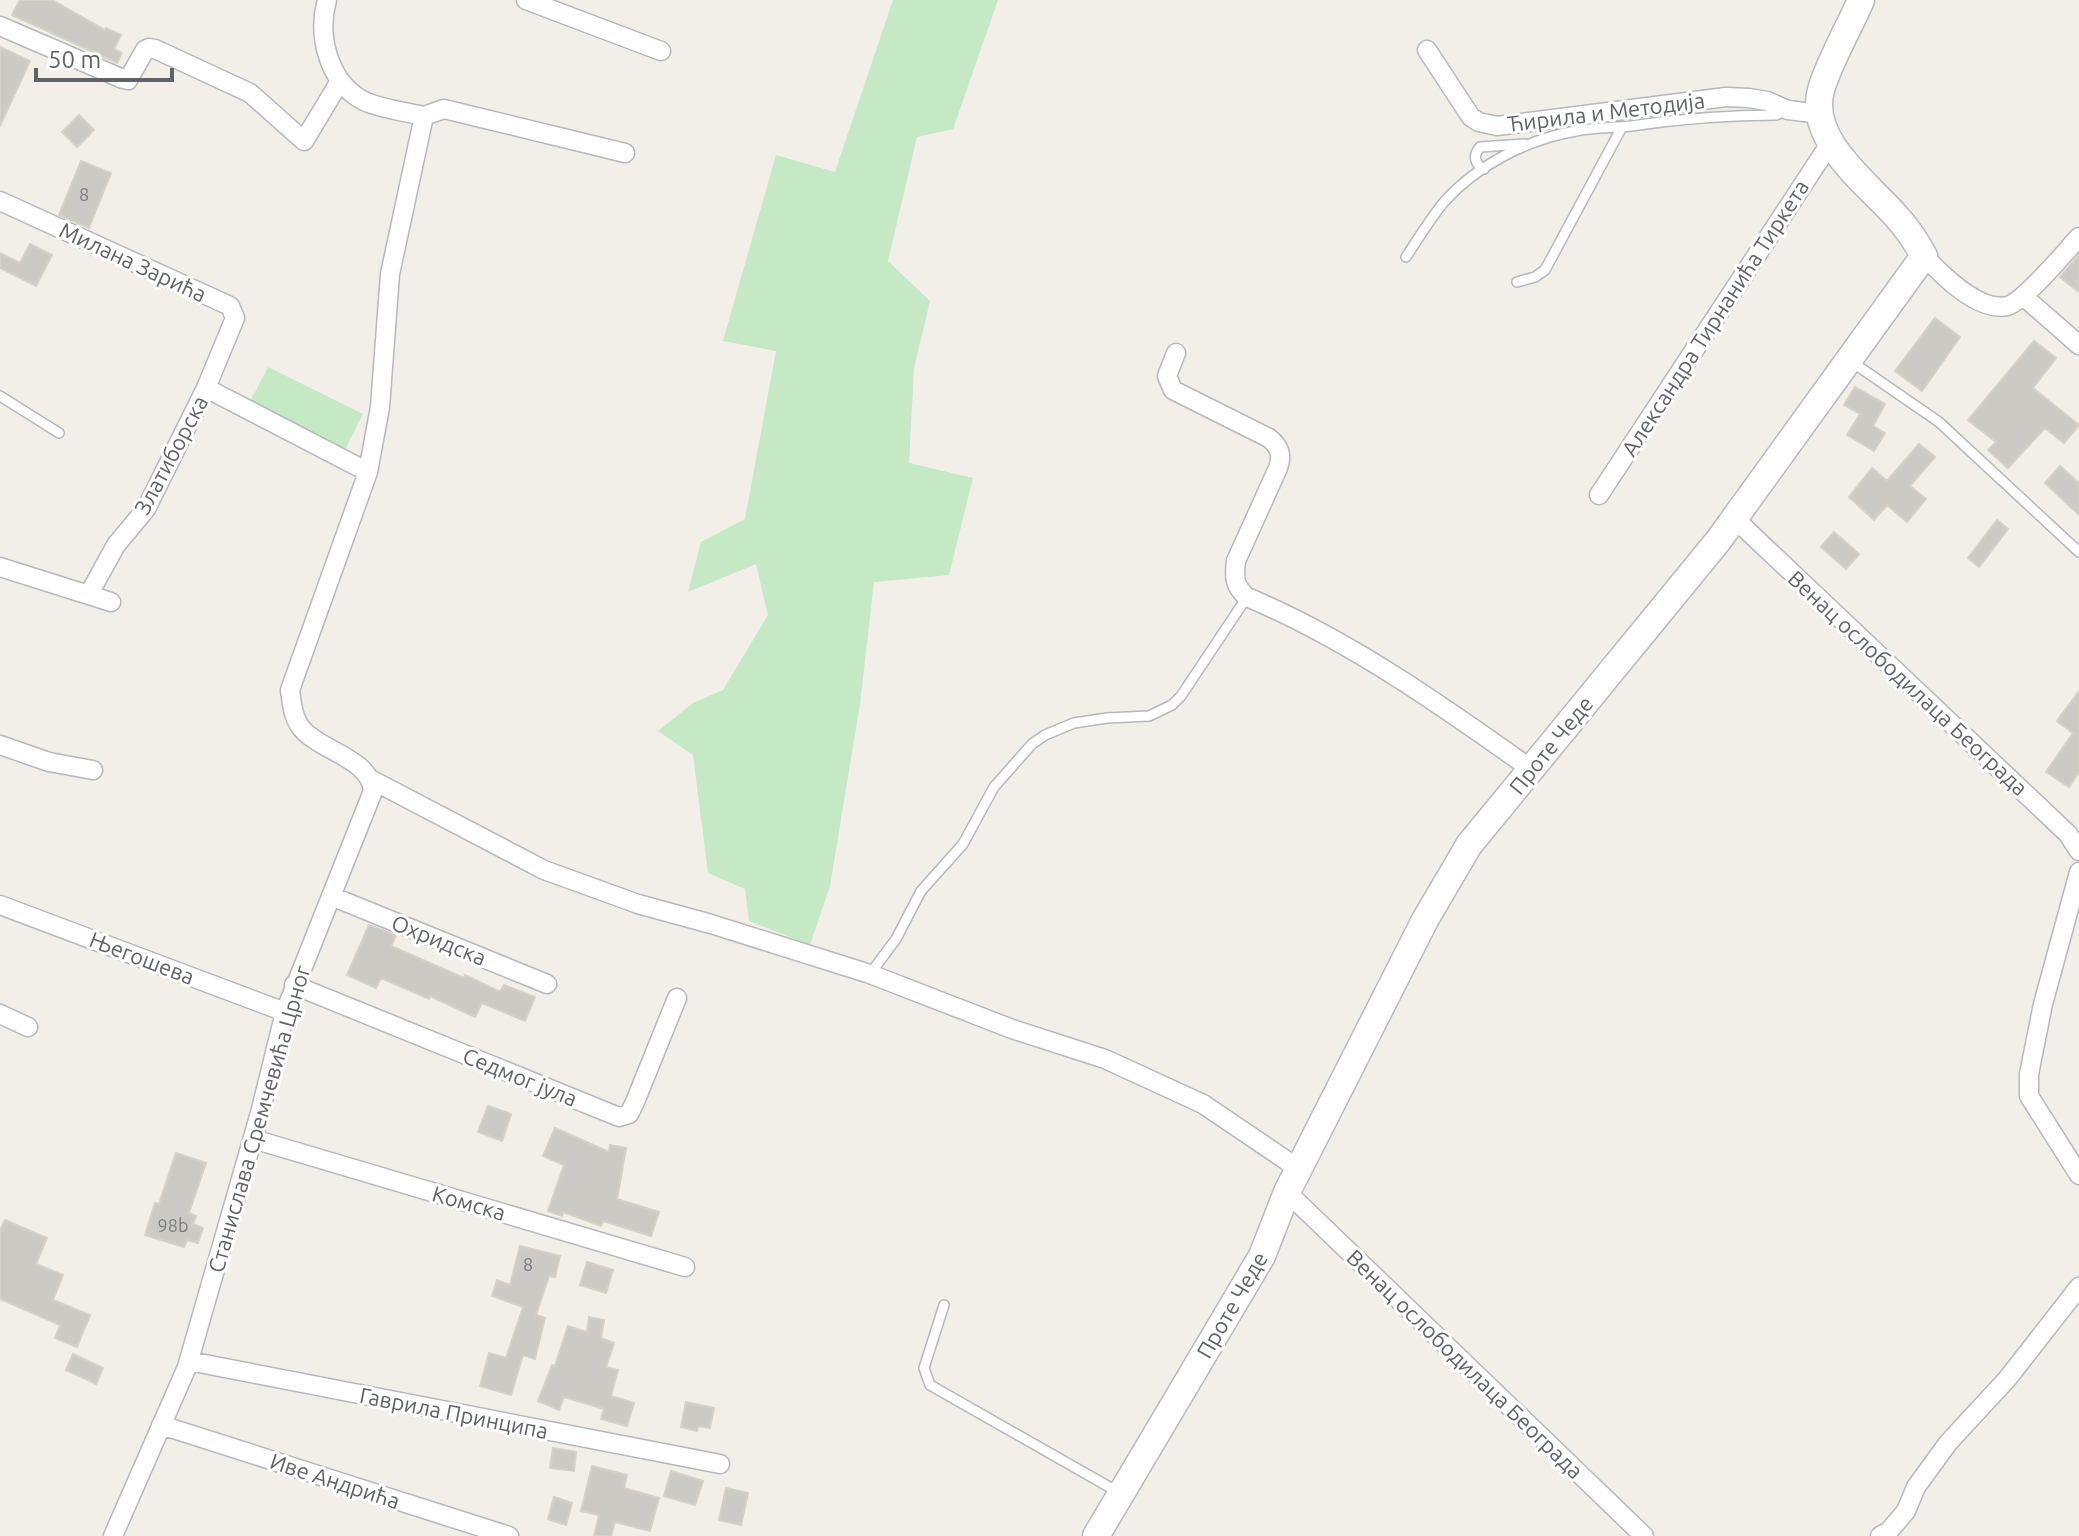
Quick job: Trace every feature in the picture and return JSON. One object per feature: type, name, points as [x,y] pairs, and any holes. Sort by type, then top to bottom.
[{"type":"street","points":[[327,0],[324,10],[326,56],[340,81],[363,101],[424,116],[444,109],[625,153]]},
{"type":"street","points":[[526,0],[661,51]]},
{"type":"street","points":[[1861,0],[1820,91],[1821,114],[1831,142],[1845,164],[1911,233],[1924,256],[1944,278],[1986,305],[2008,306],[2023,296],[2079,237]]},
{"type":"street","points":[[0,26],[128,80],[145,50],[155,49],[250,93],[304,141],[340,81]]},
{"type":"street","name":"Ћирила и Методија","points":[[1427,50],[1471,117],[1488,125],[1726,97],[1767,101],[1788,110],[1821,114]]},
{"type":"street","points":[[372,780],[359,767],[304,732],[294,716],[290,690],[368,472],[380,407],[390,274],[424,116]]},
{"type":"street","name":"Александра Тирнанића Тиркета","points":[[1599,495],[1831,142]]},
{"type":"street","name":"Милана Зарића","points":[[0,201],[230,306],[235,318],[206,388]]},
{"type":"street","name":"Проте Чеде","points":[[1096,1536],[1262,1256],[1293,1180],[1425,920],[1469,845],[1734,518],[1924,256]]},
{"type":"street","points":[[2023,296],[2079,345]]},
{"type":"street","points":[[1176,353],[1167,376],[1173,390],[1269,438],[1281,455],[1236,561],[1234,576],[1237,589],[1405,682],[1531,769]]},
{"type":"street","name":"Златиборска","points":[[89,594],[116,545],[146,509],[206,388],[368,472]]},
{"type":"street","name":"Венац ослободилаца Београда","points":[[1734,518],[2068,834],[2079,851]]},
{"type":"street","points":[[0,567],[111,602]]},
{"type":"street","points":[[0,745],[49,762],[93,770]]},
{"type":"street","name":"Венац ослободилаца Београда","points":[[372,780],[544,870],[638,904],[870,974],[1012,1029],[1105,1059],[1203,1104],[1293,1180],[1644,1536]]},
{"type":"street","name":"Станислава Сремчевића Црног","points":[[113,1536],[189,1361],[253,1139],[285,1012],[370,804],[372,780]]},
{"type":"street","points":[[2078,887],[2043,1004],[2029,1074],[2029,1096],[2079,1175]]},
{"type":"street","name":"Охридска","points":[[331,896],[547,984]]},
{"type":"street","name":"Његошева","points":[[0,905],[285,1012]]},
{"type":"street","name":"Седмог јула","points":[[294,985],[619,1117],[629,1114],[635,1102],[677,998]]},
{"type":"street","points":[[0,1014],[28,1027]]},
{"type":"street","name":"Комска","points":[[253,1139],[685,1267]]},
{"type":"street","points":[[1880,1536],[1889,1531],[1906,1511],[1916,1487],[1948,1443],[2008,1378],[2079,1287]]},
{"type":"street","name":"Гаврила Принципа","points":[[189,1361],[720,1464]]},
{"type":"street","name":"Иве Андрића","points":[[161,1425],[509,1536]]},
{"type":"lane","points":[[1406,257],[1443,203],[1466,181],[1530,144],[1574,131],[1688,118],[1776,115],[1788,110]]},
{"type":"lane","points":[[1517,282],[1535,277],[1545,270],[1622,127]]},
{"type":"lane","points":[[1484,169],[1479,167],[1475,157],[1480,147],[1530,144]]},
{"type":"lane","points":[[1849,360],[1939,422],[2079,552]]},
{"type":"lane","points":[[0,396],[59,433]]},
{"type":"lane","points":[[870,974],[896,939],[921,891],[956,853],[988,795],[1021,755],[1045,735],[1074,723],[1149,716],[1172,705],[1247,597]]},
{"type":"lane","points":[[944,1305],[924,1368],[930,1385],[1121,1494]]},
{"type":"green space","points":[[893,0],[998,0],[953,129],[917,137],[888,261],[930,301],[914,368],[909,463],[973,478],[949,575],[874,582],[860,704],[830,886],[810,945],[749,921],[745,889],[708,873],[693,755],[658,731],[693,703],[723,690],[768,615],[756,564],[688,592],[701,542],[745,519],[776,351],[723,341],[776,155],[835,172]]},
{"type":"green space","points":[[268,367],[363,414],[345,450],[250,402]]},
{"type":"building","points":[[20,0],[52,0],[105,30],[121,35],[114,49],[122,53],[117,63],[12,15]]},
{"type":"building","points":[[0,47],[30,61],[0,126]]},
{"type":"building","points":[[79,115],[94,130],[77,147],[62,132]]},
{"type":"building","points":[[81,161],[111,173],[89,228],[59,215]]},
{"type":"building","points":[[30,244],[52,255],[36,286],[0,268],[0,253],[20,263]]},
{"type":"building","points":[[2079,255],[2079,292],[2060,277]]},
{"type":"building","points":[[1935,318],[1960,337],[1922,391],[1895,371]]},
{"type":"building","points":[[2034,341],[2056,358],[2033,388],[2079,425],[2064,443],[2045,428],[2008,468],[1988,450],[1996,442],[1968,420]]},
{"type":"building","points":[[1855,387],[1885,404],[1873,426],[1885,433],[1874,451],[1847,435],[1860,414],[1844,405]]},
{"type":"building","points":[[1919,444],[1935,457],[1910,486],[1926,499],[1907,522],[1887,505],[1874,520],[1849,497],[1872,468],[1887,481]]},
{"type":"building","points":[[2060,466],[2079,483],[2079,515],[2045,483]]},
{"type":"building","points":[[1997,520],[2008,529],[1979,567],[1968,558]]},
{"type":"building","points":[[1834,532],[1859,554],[1846,569],[1821,547]]},
{"type":"building","points":[[2079,691],[2079,772],[2069,787],[2046,772],[2073,733],[2057,721]]},
{"type":"building","points":[[369,925],[396,935],[391,946],[464,978],[465,975],[500,992],[504,985],[535,997],[525,1021],[482,1003],[475,1017],[381,978],[376,988],[347,975]]},
{"type":"building","points":[[488,1106],[511,1114],[502,1141],[478,1132]]},
{"type":"building","points":[[555,1128],[609,1152],[610,1145],[626,1148],[617,1199],[659,1212],[651,1236],[603,1221],[601,1226],[563,1212],[562,1216],[548,1211],[564,1165],[543,1156]]},
{"type":"building","points":[[176,1153],[206,1163],[189,1213],[196,1216],[193,1224],[203,1228],[198,1243],[187,1240],[184,1247],[145,1235]]},
{"type":"building","points":[[5,1220],[47,1238],[36,1264],[63,1275],[53,1300],[90,1315],[77,1347],[55,1338],[60,1325],[0,1299],[0,1230]]},
{"type":"building","points":[[520,1246],[560,1256],[555,1277],[549,1276],[536,1315],[545,1318],[535,1359],[523,1355],[511,1395],[480,1386],[489,1353],[506,1358],[523,1307],[492,1296],[497,1280],[510,1285]]},
{"type":"building","points":[[587,1262],[613,1270],[606,1293],[580,1285]]},
{"type":"building","points":[[589,1317],[604,1320],[601,1338],[614,1343],[606,1367],[618,1370],[611,1396],[634,1403],[627,1426],[601,1419],[604,1409],[564,1397],[559,1410],[538,1401],[552,1365],[555,1366],[568,1326],[587,1332]]},
{"type":"building","points":[[73,1354],[103,1368],[96,1384],[66,1370]]},
{"type":"building","points":[[686,1402],[714,1408],[710,1428],[698,1426],[697,1431],[681,1427]]},
{"type":"building","points":[[553,1448],[576,1452],[574,1471],[550,1468]]},
{"type":"building","points":[[592,1466],[627,1475],[624,1488],[659,1498],[650,1531],[615,1522],[611,1536],[594,1536],[599,1515],[581,1511]]},
{"type":"building","points":[[671,1471],[703,1481],[695,1505],[664,1496]]},
{"type":"building","points":[[726,1488],[748,1493],[741,1525],[719,1520]]},
{"type":"building","points":[[554,1497],[572,1503],[566,1525],[548,1519]]}]
